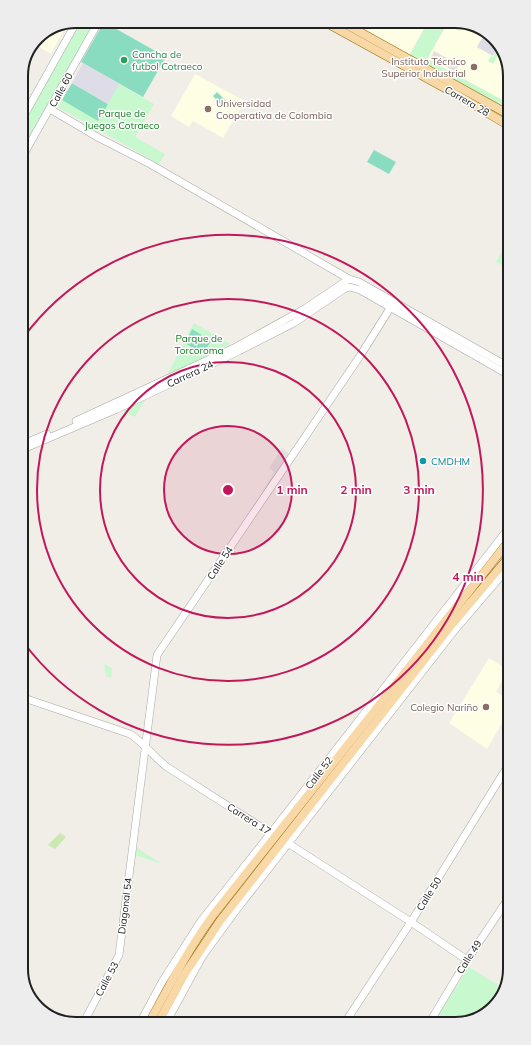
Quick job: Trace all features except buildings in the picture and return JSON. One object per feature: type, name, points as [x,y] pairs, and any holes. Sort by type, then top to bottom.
[{"type":"main road","name":"Carrera 28","points":[[336,28],[452,92],[503,122]]},
{"type":"main road","name":"Carrera 28","points":[[353,28],[503,111]]},
{"type":"main road","name":"Calle 52","points":[[161,1017],[196,955],[280,839],[503,549]]},
{"type":"main road","name":"Calle 52","points":[[152,1017],[205,926],[280,839],[444,634],[503,564]]},
{"type":"street","name":"Calle 60","points":[[28,108],[73,28]]},
{"type":"street","name":"Calle 60","points":[[28,148],[95,28]]},
{"type":"street","points":[[50,109],[99,138],[150,164],[349,279],[359,282],[392,304],[503,372]]},
{"type":"street","points":[[349,279],[350,286],[392,304],[503,364]]},
{"type":"street","name":"Carrera 24","points":[[28,442],[68,426],[234,348],[306,308],[349,279]]},
{"type":"street","name":"Carrera 24","points":[[28,447],[117,409],[239,351],[294,323],[350,286]]},
{"type":"street","name":"Calle 54","points":[[132,857],[157,655],[360,356],[392,304]]},
{"type":"street","name":"Calle 52","points":[[169,1017],[202,957],[237,909],[280,839],[503,536]]},
{"type":"street","name":"Calle 52","points":[[143,1017],[162,982],[201,921],[280,839],[503,574]]},
{"type":"street","name":"Carrera 17","points":[[28,699],[130,734],[146,747],[167,768],[411,922],[467,960]]},
{"type":"street","name":"Calle 50","points":[[349,1017],[411,922],[503,774]]},
{"type":"street","name":"Diagonal 54","points":[[119,955],[132,857]]},
{"type":"street","name":"Calle 49","points":[[433,1017],[467,960],[503,906]]},
{"type":"street","name":"Calle 53","points":[[87,1017],[119,955]]},
{"type":"shaded area","points":[[361,28],[424,28],[409,55]]},
{"type":"shaded area","name":"Instituto Técnico Superior Industrial","points":[[445,28],[459,28],[477,33],[489,42],[499,57],[503,76],[503,100],[427,59]]},
{"type":"shaded area","points":[[64,30],[51,54],[38,47],[52,34]]},
{"type":"shaded area","points":[[483,37],[496,51],[493,56],[477,47]]},
{"type":"shaded area","points":[[434,51],[459,65],[455,72],[431,58]]},
{"type":"shaded area","points":[[83,63],[119,84],[108,104],[72,83]]},
{"type":"shaded area","name":"Universidad Cooperativa de Colombia","points":[[195,74],[245,101],[223,138],[193,121],[189,127],[171,116]]},
{"type":"shaded area","points":[[282,448],[289,454],[264,493],[262,492],[274,472],[269,468]]},
{"type":"shaded area","points":[[489,658],[503,667],[503,679],[496,692],[503,696],[503,721],[487,749],[449,723]]},
{"type":"green space","points":[[75,28],[91,28],[28,140],[28,112]]},
{"type":"green space","name":"Cancha de futbol Cotraeco","points":[[101,28],[115,28],[166,57],[143,97],[81,62]]},
{"type":"green space","points":[[425,28],[444,28],[427,59],[503,100],[503,111],[408,58]]},
{"type":"green space","points":[[496,51],[498,55],[493,64],[488,61],[491,56],[493,57]]},
{"type":"green space","points":[[72,83],[108,104],[98,121],[62,100]]},
{"type":"green space","name":"Parque de Juegos Cotraeco","points":[[119,84],[154,104],[135,137],[165,154],[159,164],[58,107],[62,100],[98,120]]},
{"type":"green space","points":[[217,92],[226,101],[221,105],[213,96]]},
{"type":"green space","points":[[374,150],[396,162],[389,174],[367,162]]},
{"type":"green space","points":[[503,250],[503,266],[496,262]]},
{"type":"green space","name":"Parque de Torcoroma","points":[[194,323],[230,344],[166,377]]},
{"type":"green space","points":[[192,329],[211,341],[203,354],[185,343]]},
{"type":"green space","points":[[145,399],[135,417],[120,409]]},
{"type":"green space","points":[[104,664],[112,668],[111,678],[106,676]]},
{"type":"green space","points":[[60,833],[66,837],[55,849],[48,845]]},
{"type":"green space","points":[[137,848],[162,864],[135,855]]},
{"type":"green space","points":[[469,967],[500,986],[491,1001],[482,1009],[474,1013],[456,1017],[437,1017]]},
{"type":"place","name":"Cancha de futbol Cotraeco","points":[[124,60]]},
{"type":"place","name":"Instituto Técnico Superior Industrial","points":[[474,67]]},
{"type":"place","name":"Universidad Cooperativa de Colombia","points":[[208,109]]},
{"type":"place","name":"CMDHM","points":[[423,461]]},
{"type":"place","name":"Colegio Nariño","points":[[486,707]]}]
